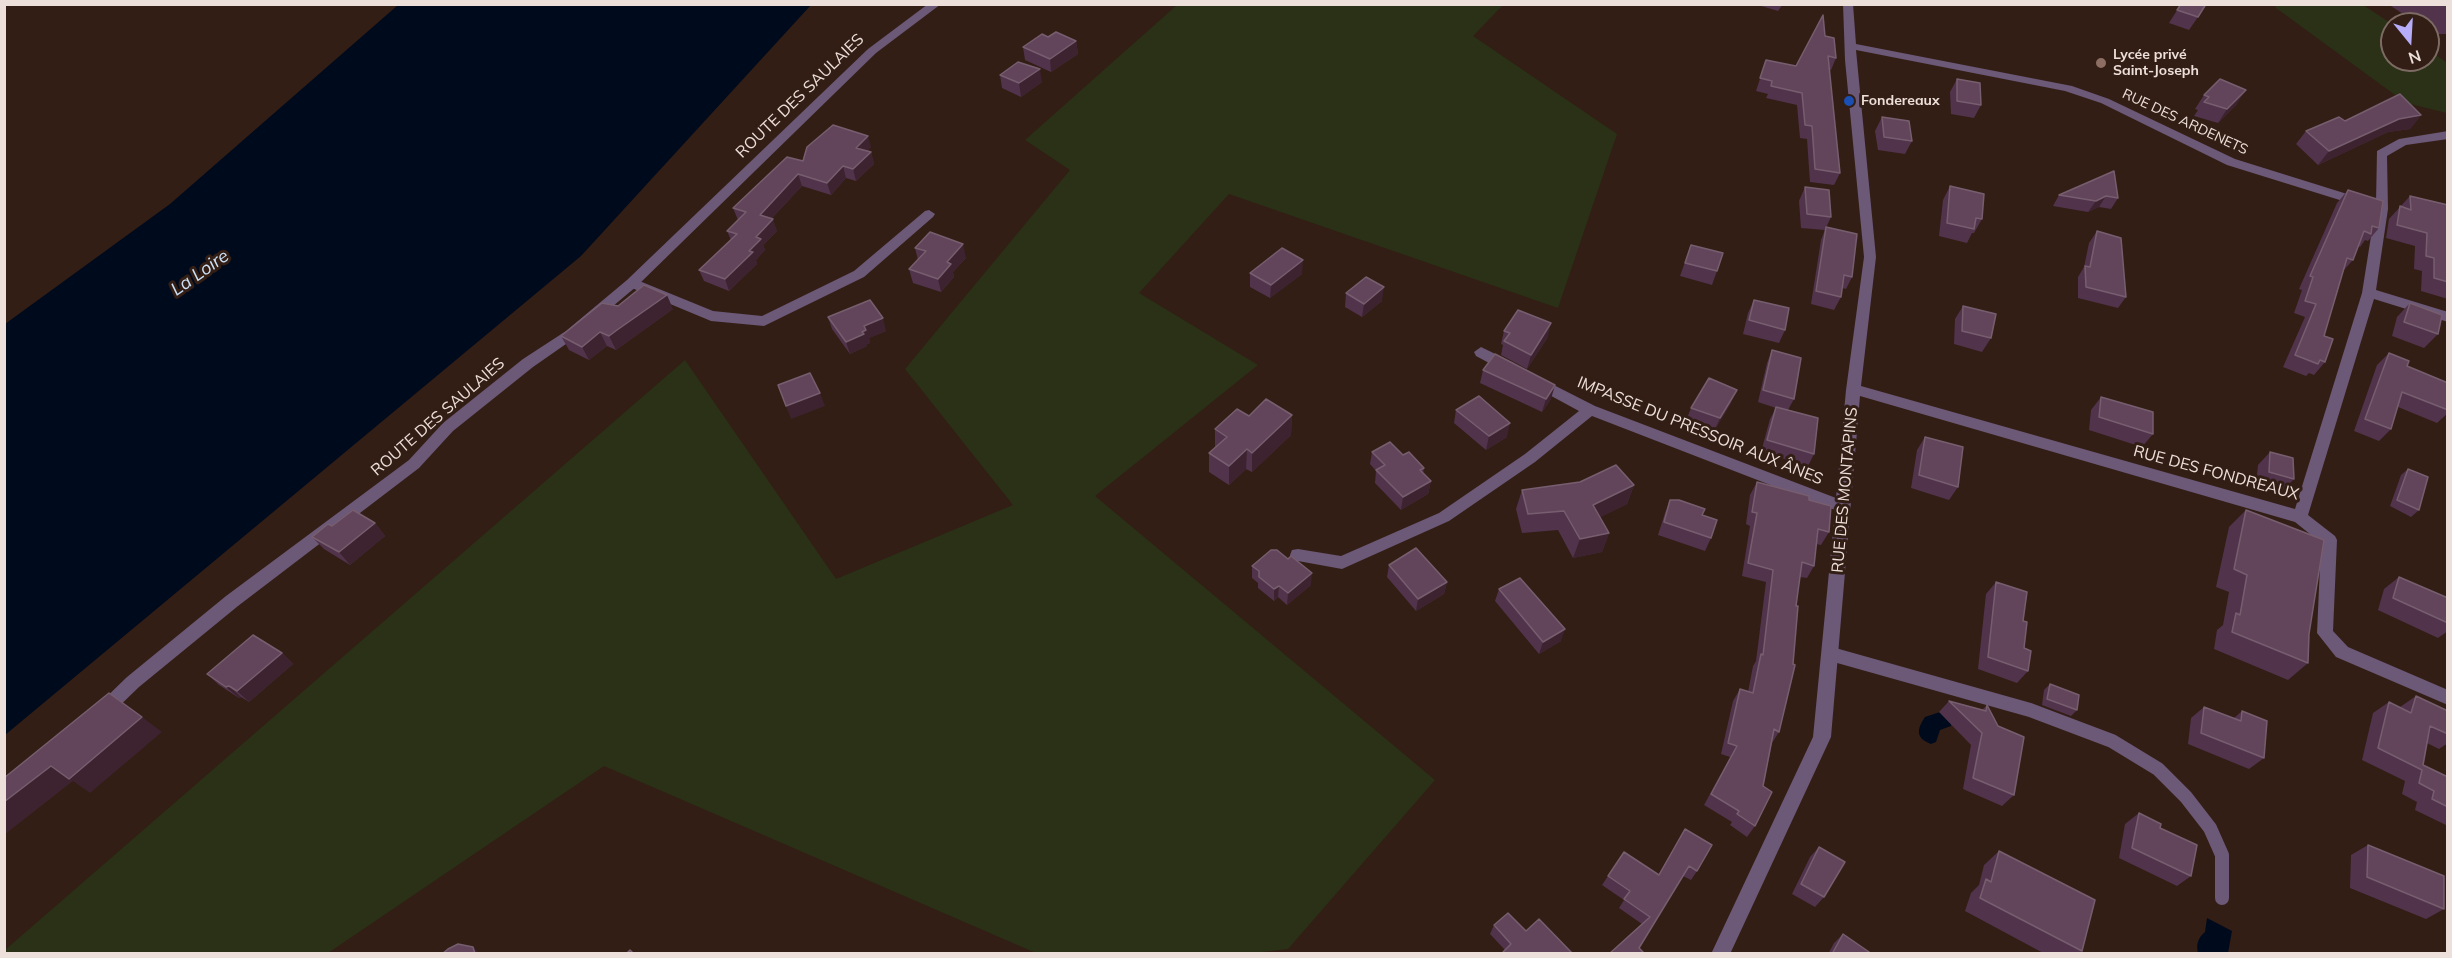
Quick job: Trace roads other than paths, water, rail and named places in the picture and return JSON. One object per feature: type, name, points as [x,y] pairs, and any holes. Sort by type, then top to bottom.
[{"type":"street","name":"ROUTE DES SAULAIES","points":[[88,725],[133,682],[232,601],[414,464],[448,428],[528,363],[571,334],[632,283],[872,51],[936,4]]},
{"type":"street","name":"RUE DES MONTAPINS","points":[[1720,954],[1822,737],[1853,390],[1870,256],[1848,4]]},
{"type":"street","name":"RUE DES ARDENETS","points":[[1850,46],[2068,88],[2105,101],[2231,162],[2382,210]]},
{"type":"street","points":[[2382,210],[2381,154],[2403,142],[2448,135]]},
{"type":"street","name":"RUE DES FONDREAUX","points":[[1853,390],[1876,394],[2300,517],[2369,293],[2382,210]]},
{"type":"street","points":[[632,283],[711,316],[764,321],[859,274],[929,214]]},
{"type":"street","points":[[2369,293],[2448,317]]},
{"type":"street","name":"IMPASSE DU PRESSOIR AUX ÂNES","points":[[1481,352],[1590,410],[1843,507]]},
{"type":"street","name":"IMPASSE DU PRESSOIR AUX ÂNES","points":[[1298,555],[1342,562],[1444,517],[1530,459],[1590,410]]},
{"type":"street","points":[[2300,517],[2329,540],[2325,633],[2342,652],[2448,698]]},
{"type":"lane","points":[[1831,654],[2030,710],[2112,741],[2158,769],[2186,797],[2210,828],[2222,855],[2222,898]]},
{"type":"water","name":"La Loire","points":[[398,5],[811,5],[581,256],[5,735],[5,324],[170,204]]},
{"type":"water","points":[[1940,712],[1951,722],[1951,726],[1940,730],[1936,742],[1931,744],[1920,736],[1920,725],[1925,717]]},
{"type":"water","points":[[2207,918],[2232,931],[2228,953],[2198,953],[2198,941],[2205,932]]},
{"type":"place","name":"Lycée privé Saint-Joseph","points":[[2101,63]]},
{"type":"place","name":"Fondereaux","points":[[1849,101]]}]
